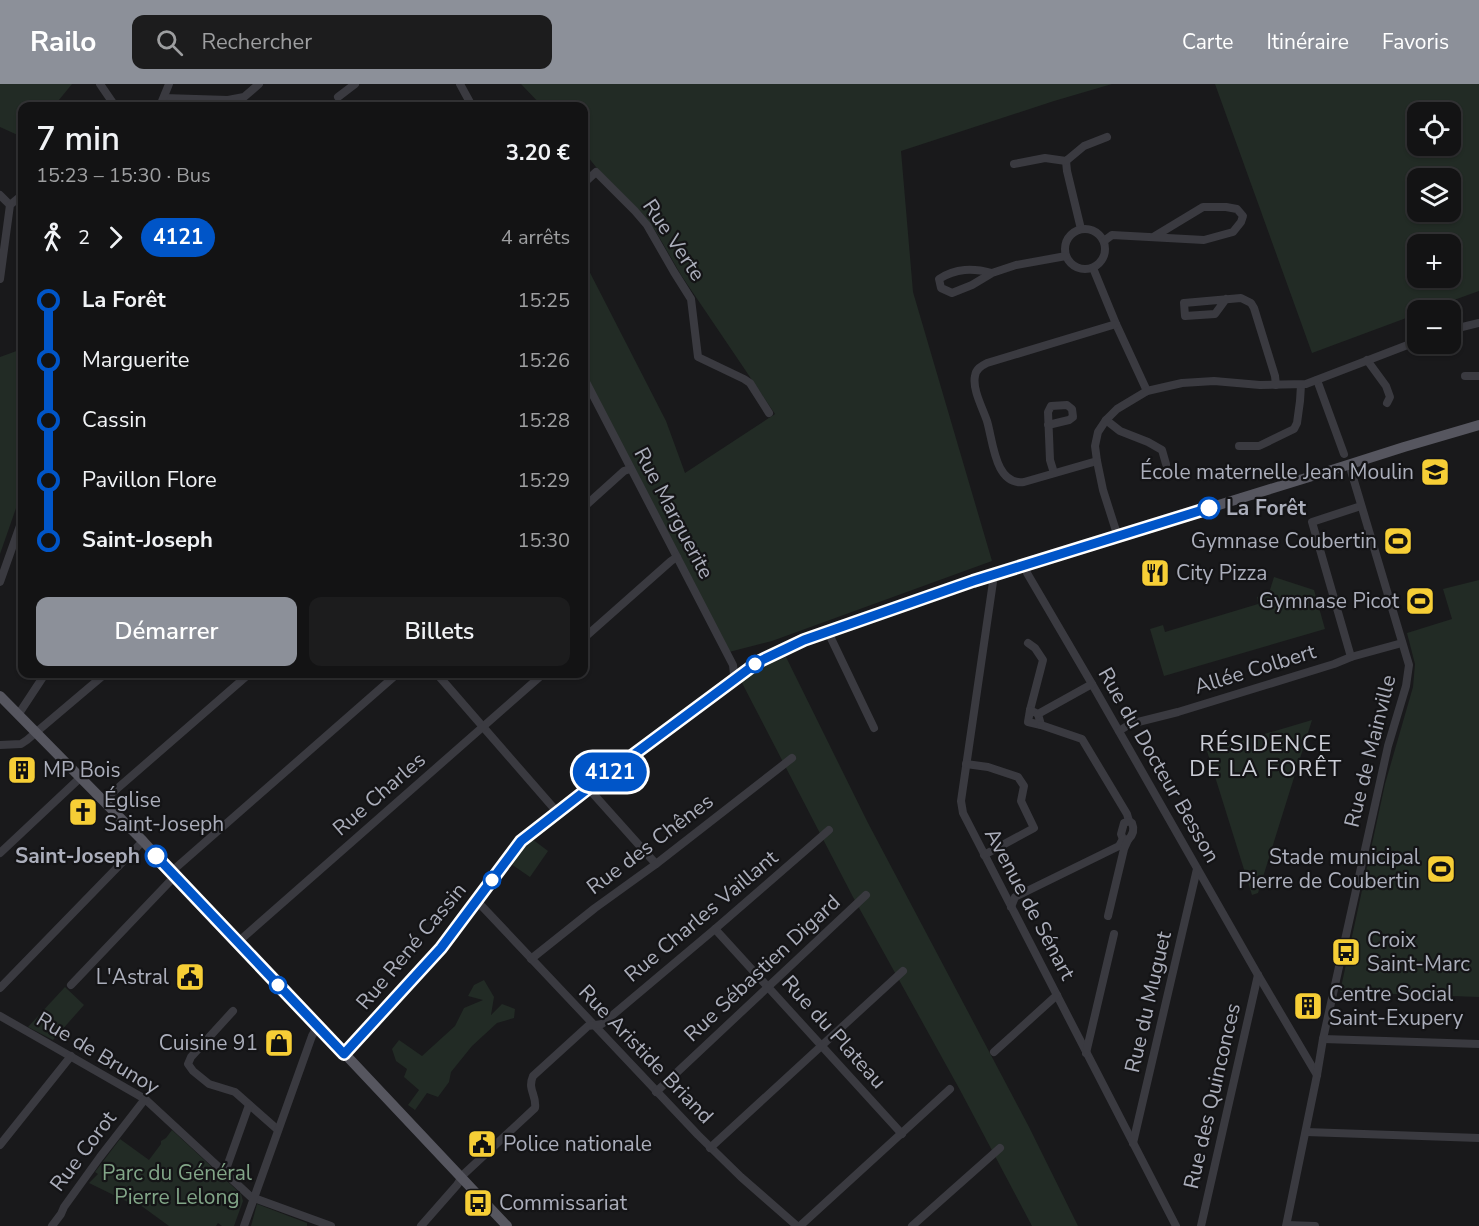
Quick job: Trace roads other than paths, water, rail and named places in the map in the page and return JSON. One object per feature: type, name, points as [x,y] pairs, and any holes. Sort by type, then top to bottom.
[{"type":"main road","name":"Rue René Cassin","points":[[344,1054],[441,948],[521,841],[588,788],[758,662],[804,640],[1346,459],[1479,425]]},
{"type":"main road","points":[[0,696],[104,800],[507,1226]]},
{"type":"street","points":[[100,84],[112,102]]},
{"type":"street","points":[[162,102],[169,84]]},
{"type":"street","points":[[218,102],[244,97],[260,84]]},
{"type":"street","points":[[338,97],[355,84]]},
{"type":"street","points":[[460,84],[470,102]]},
{"type":"street","points":[[1014,164],[1045,158],[1066,161],[1084,146],[1107,137]]},
{"type":"street","points":[[1066,161],[1080,229]]},
{"type":"street","name":"Rue Verte","points":[[588,179],[596,172],[647,225],[691,299],[698,357],[750,383],[769,413]]},
{"type":"street","points":[[0,195],[10,205]]},
{"type":"street","points":[[0,279],[10,205],[18,198]]},
{"type":"street","points":[[1104,241],[1112,235],[1204,240],[1233,232],[1243,216],[1237,208],[1203,207],[1155,236]]},
{"type":"street","points":[[1080,229],[1093,230],[1104,241],[1105,255],[1093,268],[1076,267],[1066,256],[1065,244],[1068,237],[1080,229]]},
{"type":"street","points":[[992,273],[978,269],[966,270],[948,273],[939,279],[942,288],[952,293],[992,273],[1066,256]]},
{"type":"street","points":[[1093,268],[1147,391]]},
{"type":"street","points":[[1226,299],[1241,298],[1251,303],[1254,308],[1276,385]]},
{"type":"street","points":[[1461,327],[1479,323]]},
{"type":"street","points":[[1097,461],[1018,483],[1012,481],[1004,474],[996,460],[987,421],[975,385],[975,376],[979,368],[987,363],[1116,324]]},
{"type":"street","points":[[1118,537],[1103,490],[1095,447],[1098,432],[1117,409],[1147,391],[1195,382],[1214,381],[1260,386],[1300,385],[1407,345]]},
{"type":"street","points":[[1367,360],[1386,386],[1390,397],[1387,404]]},
{"type":"street","points":[[1464,376],[1479,376]]},
{"type":"street","name":"Rue de Mainville","points":[[1286,1226],[1323,1039],[1388,746],[1406,686],[1409,665],[1346,459],[1317,380]]},
{"type":"street","points":[[1239,446],[1259,446],[1294,429],[1300,401],[1300,385]]},
{"type":"street","name":"Rue Marguerite","points":[[588,387],[733,665],[733,680]]},
{"type":"street","points":[[1106,420],[1120,431],[1162,450],[1166,464]]},
{"type":"street","points":[[1048,424],[1050,460],[1054,473]]},
{"type":"street","points":[[588,503],[624,471],[630,469]]},
{"type":"street","points":[[1351,657],[1312,522],[1361,506]]},
{"type":"street","points":[[0,582],[18,531]]},
{"type":"street","points":[[588,634],[677,557]]},
{"type":"street","name":"Rue du Docteur Besson","points":[[1024,566],[1317,1075]]},
{"type":"street","name":"Avenue de Sénart","points":[[994,575],[961,801],[963,813],[1176,1226]]},
{"type":"street","points":[[828,632],[874,728]]},
{"type":"street","points":[[1028,643],[1035,648],[1043,660],[1034,712],[1028,722],[1082,739],[1127,814],[1129,821],[1124,823],[1121,834],[1126,839]]},
{"type":"street","name":"Allée Colbert","points":[[1119,731],[1130,724],[1185,710],[1402,643]]},
{"type":"street","points":[[733,665],[744,666],[758,662]]},
{"type":"street","points":[[18,715],[42,678]]},
{"type":"street","points":[[0,745],[21,744],[100,678]]},
{"type":"street","points":[[104,800],[244,678]]},
{"type":"street","points":[[70,985],[173,874],[393,678]]},
{"type":"street","points":[[441,678],[558,813]]},
{"type":"street","name":"Rue Charles","points":[[238,942],[538,678]]},
{"type":"street","points":[[1034,712],[1092,684]]},
{"type":"street","name":"Rue des Chênes","points":[[531,959],[792,758]]},
{"type":"street","points":[[966,764],[988,767],[1018,777],[1024,786],[1021,801],[1034,828],[984,855]]},
{"type":"street","points":[[0,853],[81,777]]},
{"type":"street","points":[[588,788],[656,864]]},
{"type":"street","name":"Rue Charles Vaillant","points":[[462,1179],[464,1174],[535,1108],[530,1083],[533,1076],[588,1026],[602,1024],[829,830]]},
{"type":"street","points":[[1011,907],[1015,897],[1119,846],[1126,839]]},
{"type":"street","points":[[1108,916],[1126,839]]},
{"type":"street","points":[[0,988],[143,841]]},
{"type":"street","name":"Rue du Muguet","points":[[1133,1143],[1197,869]]},
{"type":"street","name":"Rue Sébastien Digard","points":[[656,1092],[866,895]]},
{"type":"street","name":"Rue Aristide Briand","points":[[477,901],[710,1148],[798,1226]]},
{"type":"street","name":"Rue du Plateau","points":[[715,929],[902,1134]]},
{"type":"street","points":[[1086,1054],[1114,934]]},
{"type":"street","points":[[710,1148],[903,970]]},
{"type":"street","name":"Rue des Quinconces","points":[[1201,1226],[1258,975]]},
{"type":"street","points":[[994,1052],[1058,995]]},
{"type":"street","points":[[234,1011],[191,1057],[188,1064],[209,1084],[236,1092],[278,1130]]},
{"type":"street","name":"Rue de Brunoy","points":[[0,1016],[145,1099],[250,1197],[254,1198]]},
{"type":"street","points":[[244,1226],[312,1036],[318,1025]]},
{"type":"street","points":[[1323,1039],[1479,1044]]},
{"type":"street","points":[[0,1145],[71,1056]]},
{"type":"street","points":[[798,1226],[950,1089]]},
{"type":"street","name":"Rue Corot","points":[[52,1226],[100,1157],[145,1099]]},
{"type":"street","points":[[225,1172],[249,1105]]},
{"type":"street","points":[[1306,1132],[1479,1138]]},
{"type":"street","points":[[912,1226],[1000,1148]]},
{"type":"street","points":[[422,1226],[462,1179]]},
{"type":"street","points":[[254,1198],[332,1226]]},
{"type":"street","points":[[1286,1226],[1315,1226]]},
{"type":"place","name":"École maternelle Jean Moulin","points":[[1435,472]]},
{"type":"place","name":"La Forêt","points":[[1209,508]]},
{"type":"place","name":"Gymnase Coubertin","points":[[1398,541]]},
{"type":"place","name":"City Pizza","points":[[1155,573]]},
{"type":"place","name":"Gymnase Picot","points":[[1420,601]]},
{"type":"place","name":"MP Bois","points":[[22,770]]},
{"type":"place","name":"Église Saint-Joseph","points":[[83,812]]},
{"type":"place","name":"Saint-Joseph","points":[[156,856]]},
{"type":"place","name":"Stade municipal Pierre de Coubertin","points":[[1441,869]]},
{"type":"place","name":"Croix Saint-Marc","points":[[1346,952]]},
{"type":"place","name":"L'Astral","points":[[190,977]]},
{"type":"place","name":"Centre Social Saint-Exupery","points":[[1308,1006]]},
{"type":"place","name":"Cuisine 91","points":[[279,1043]]},
{"type":"place","name":"Police nationale","points":[[482,1144]]},
{"type":"place","name":"Commissariat","points":[[478,1203]]},
{"type":"district","name":"RÉSIDENCE DE LA FORÊT","points":[[1266,756]]},
{"type":"park label","name":"Parc du Général Pierre Lelong","points":[[177,1185]]}]
